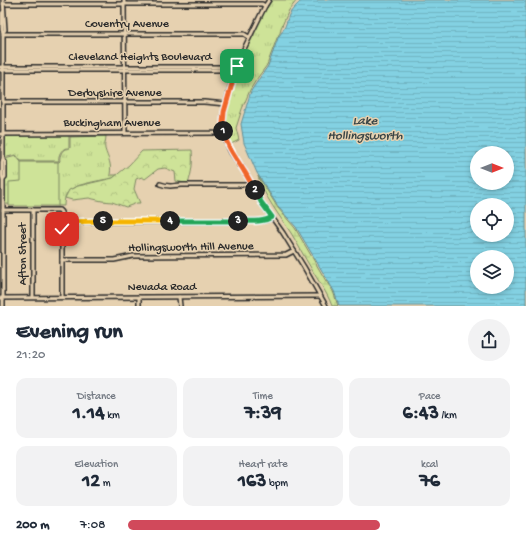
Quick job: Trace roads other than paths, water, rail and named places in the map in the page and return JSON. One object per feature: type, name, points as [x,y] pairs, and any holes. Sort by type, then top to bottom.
[{"type":"street","points":[[268,0],[240,57],[226,104],[223,119],[223,132],[230,151],[243,169],[261,202],[294,251],[326,306]]},
{"type":"street","points":[[3,306],[3,178],[5,177],[5,162],[3,160],[3,102],[1,69],[4,30],[3,2],[262,4],[265,6]]},
{"type":"street","points":[[124,2],[124,133]]},
{"type":"street","name":"Coventry Avenue","points":[[3,33],[244,34],[249,37]]},
{"type":"street","name":"Cleveland Heights Boulevard","points":[[1,69],[180,69],[227,67],[236,69]]},
{"type":"street","name":"Derbyshire Avenue","points":[[3,102],[226,104]]},
{"type":"street","name":"Buckingham Avenue","points":[[2,134],[223,132]]},
{"type":"street","points":[[160,184],[171,187],[176,185],[245,185],[250,183]]},
{"type":"street","points":[[3,210],[60,211],[62,214],[62,297]]},
{"type":"street","name":"Afton Street","points":[[33,210],[33,297]]},
{"type":"street","points":[[62,222],[263,221],[272,217]]},
{"type":"street","name":"Hollingsworth Hill Avenue","points":[[62,260],[114,260],[133,256],[286,255],[294,251]]},
{"type":"street","name":"Nevada Road","points":[[2,298],[320,296]]},
{"type":"street","points":[[139,297],[139,306]]},
{"type":"street","points":[[179,297],[180,306]]},
{"type":"water","name":"Lake Hollingsworth","points":[[302,0],[526,0],[526,306],[339,306],[334,291],[296,227],[279,208],[257,173],[244,143],[241,124],[251,91],[268,66],[278,38],[293,9]]}]
